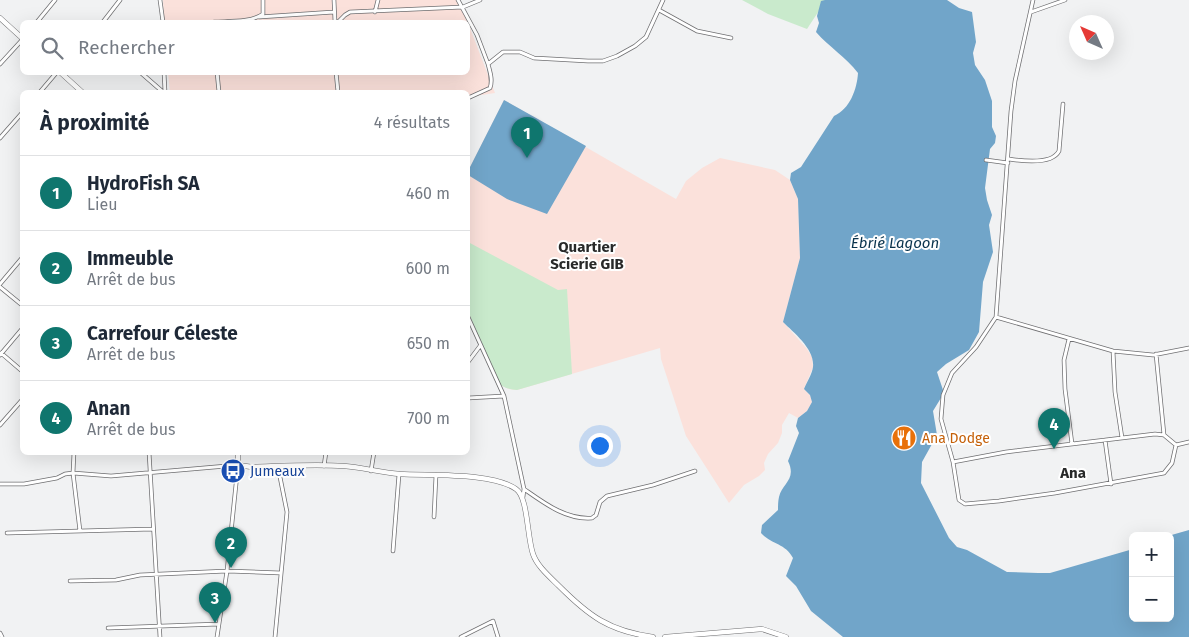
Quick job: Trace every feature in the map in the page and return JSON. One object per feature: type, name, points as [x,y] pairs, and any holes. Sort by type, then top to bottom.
[{"type":"street","points":[[39,20],[54,0]]},
{"type":"street","points":[[105,20],[120,0]]},
{"type":"street","points":[[160,0],[163,20]]},
{"type":"street","points":[[259,17],[263,14],[263,0]]},
{"type":"street","points":[[334,0],[336,20]]},
{"type":"street","points":[[375,12],[378,0]]},
{"type":"street","points":[[458,0],[470,20]]},
{"type":"street","points":[[339,20],[350,12],[463,7],[480,0]]},
{"type":"street","points":[[488,64],[503,52],[520,52],[534,58],[603,61],[635,46],[646,37],[663,0]]},
{"type":"street","points":[[1033,0],[1015,81],[996,317],[976,347],[952,373],[943,395],[941,418],[953,462],[959,500],[965,504],[999,501],[1111,484],[1164,473],[1172,463],[1176,445]]},
{"type":"street","points":[[1031,12],[1065,0]]},
{"type":"street","points":[[659,10],[697,31],[731,38]]},
{"type":"street","points":[[250,20],[259,17],[334,12]]},
{"type":"street","points":[[0,18],[20,37]]},
{"type":"street","points":[[470,21],[488,64],[491,78],[490,88],[470,97]]},
{"type":"street","points":[[0,64],[20,41]]},
{"type":"street","points":[[42,90],[55,75]]},
{"type":"street","points":[[62,75],[80,90]]},
{"type":"street","points":[[144,75],[162,90]]},
{"type":"street","points":[[164,75],[164,90]]},
{"type":"street","points":[[217,75],[219,90]]},
{"type":"street","points":[[336,75],[338,90]]},
{"type":"street","points":[[986,160],[1028,162],[1054,158],[1057,154],[1063,104]]},
{"type":"street","points":[[0,138],[20,115]]},
{"type":"street","points":[[20,261],[0,286],[20,304]]},
{"type":"street","points":[[996,317],[1113,351],[1132,354],[1156,354],[1189,348]]},
{"type":"street","points":[[470,322],[504,396],[524,489],[522,497],[533,556],[544,571],[596,619],[632,634],[653,637]]},
{"type":"street","points":[[20,331],[1,354],[20,369]]},
{"type":"street","points":[[1069,339],[1064,360],[1065,389],[1072,444]]},
{"type":"street","points":[[470,359],[480,346]]},
{"type":"street","points":[[1113,351],[1115,392],[1122,438]]},
{"type":"street","points":[[1156,354],[1164,436]]},
{"type":"street","points":[[470,398],[504,396]]},
{"type":"street","points":[[0,425],[20,402]]},
{"type":"street","points":[[953,462],[1006,452],[1155,434],[1164,436],[1176,445],[1189,442]]},
{"type":"street","points":[[1104,440],[1111,484]]},
{"type":"street","points":[[74,455],[73,472],[80,531]]},
{"type":"street","points":[[149,455],[160,637]]},
{"type":"street","points":[[217,637],[227,571],[238,455]]},
{"type":"street","points":[[324,466],[326,455]]},
{"type":"street","points":[[371,471],[374,455]]},
{"type":"street","points":[[0,484],[24,484],[56,478],[73,472],[111,476],[238,465],[252,467],[345,466],[398,474],[468,476],[492,480],[516,489],[522,497]]},
{"type":"street","points":[[275,637],[287,512],[278,467]]},
{"type":"street","points":[[524,489],[551,508],[572,516],[592,518],[596,515],[600,502],[607,496],[653,485],[695,471]]},
{"type":"street","points":[[393,551],[398,474]]},
{"type":"street","points":[[434,517],[436,475]]},
{"type":"street","points":[[7,533],[153,529]]},
{"type":"street","points":[[70,581],[116,580],[140,575],[227,571],[281,573]]},
{"type":"street","points":[[461,637],[493,621],[498,637]]},
{"type":"street","points":[[108,628],[219,624]]},
{"type":"street","points":[[665,637],[762,629],[786,637]]},
{"type":"street","points":[[471,632],[473,637]]},
{"type":"street","points":[[0,633],[2,637]]},
{"type":"shaded area","points":[[163,0],[456,0],[466,20],[164,20]]},
{"type":"shaded area","points":[[470,28],[495,93],[470,97],[470,90],[170,90],[168,75],[470,75]]},
{"type":"shaded area","points":[[504,100],[676,199],[686,181],[702,168],[720,158],[775,170],[790,180],[798,199],[800,258],[783,322],[812,357],[813,367],[804,389],[810,395],[812,402],[807,411],[798,418],[789,413],[782,425],[782,433],[778,443],[768,454],[764,463],[765,470],[744,485],[729,503],[686,436],[661,359],[660,348],[517,390],[502,386],[470,315],[470,167]]},
{"type":"green space","points":[[742,0],[826,0],[807,29],[768,14]]},
{"type":"green space","points":[[470,243],[558,290],[567,289],[572,374],[517,390],[506,388],[497,381],[470,316]]},
{"type":"water","name":"Ébrié Lagoon","points":[[947,0],[959,8],[972,12],[976,42],[973,53],[975,65],[985,80],[992,101],[992,127],[996,136],[995,143],[990,149],[985,188],[992,215],[989,225],[993,252],[983,282],[979,332],[969,350],[937,372],[944,393],[933,411],[937,435],[922,462],[921,483],[949,538],[957,547],[967,550],[1007,572],[1050,573],[1129,550],[1129,622],[1174,622],[1174,534],[1189,530],[1189,637],[843,637],[811,611],[796,586],[786,576],[793,558],[790,553],[761,533],[762,525],[778,510],[778,500],[791,473],[788,461],[799,433],[796,426],[798,418],[807,411],[812,402],[810,395],[804,389],[813,367],[811,354],[803,342],[783,322],[800,258],[798,199],[790,180],[791,173],[801,167],[834,116],[840,113],[848,104],[854,92],[858,73],[816,32],[819,23],[817,16],[821,1]]},
{"type":"water","points":[[504,100],[586,146],[547,214],[507,199],[470,176],[470,167]]},
{"type":"place","name":"HydroFish SA","points":[[527,158]]},
{"type":"place","name":"Ana Dodge","points":[[904,438]]},
{"type":"place","name":"Anan","points":[[1054,449]]},
{"type":"place","name":"Jumeaux","points":[[233,471]]},
{"type":"place","name":"Immeuble","points":[[231,568]]},
{"type":"place","name":"Carrefour Céleste","points":[[215,623]]},
{"type":"district","name":"Quartier Scierie GIB","points":[[587,256]]},
{"type":"district","name":"Ana","points":[[1073,473]]}]
